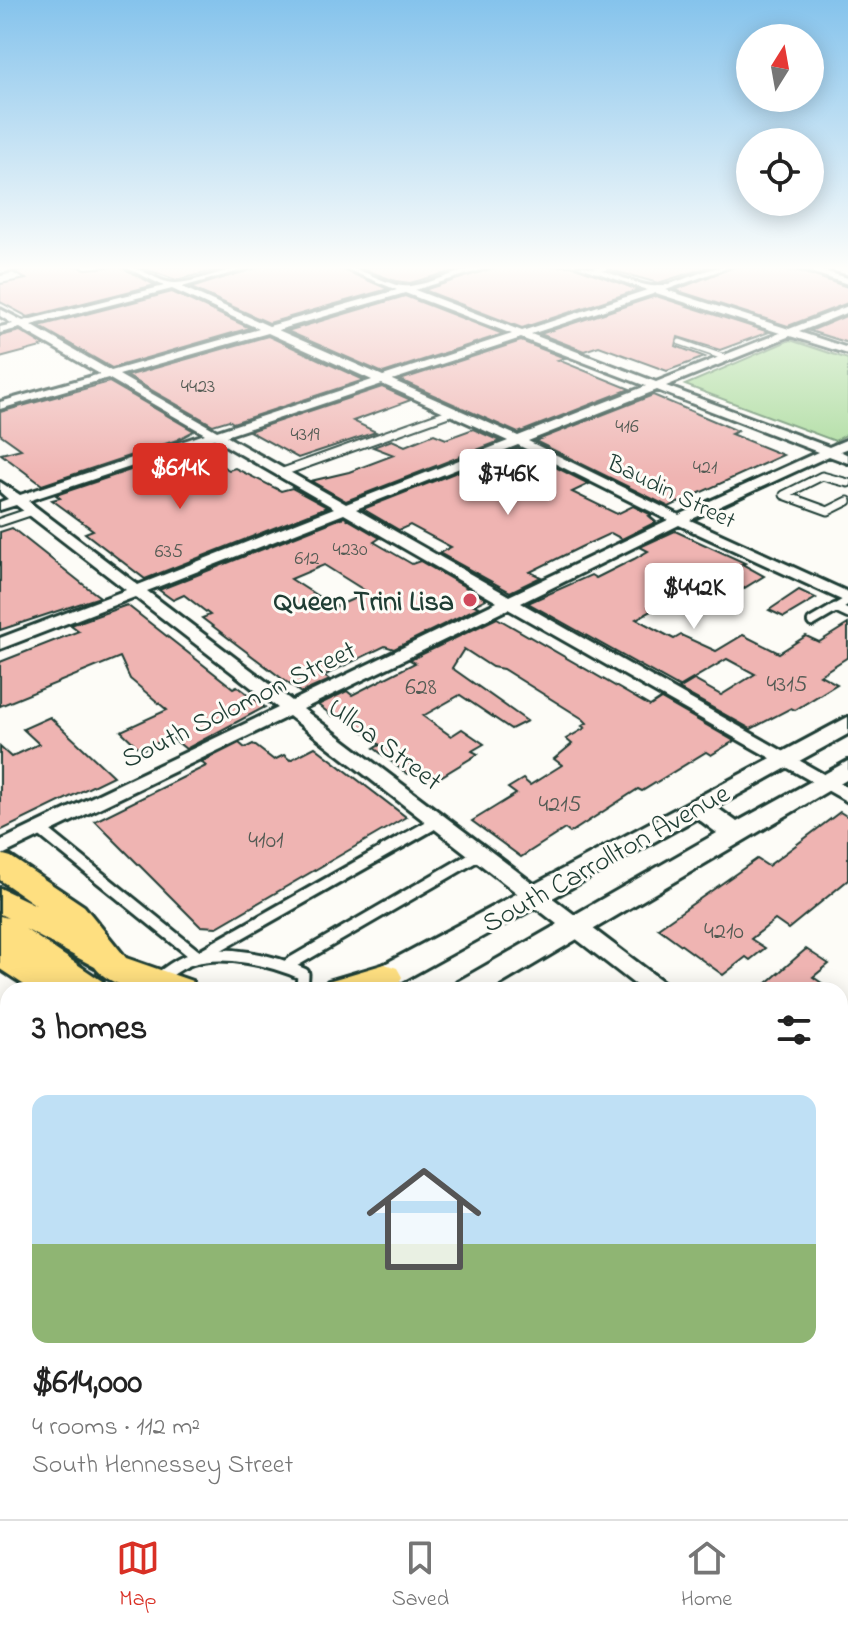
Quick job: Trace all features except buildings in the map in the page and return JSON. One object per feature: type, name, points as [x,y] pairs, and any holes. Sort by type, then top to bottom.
[{"type":"main road","name":"South Carrollton Avenue","points":[[377,982],[848,724]]},
{"type":"main road","name":"South Carrollton Avenue","points":[[481,982],[848,769]]},
{"type":"main road","points":[[698,806],[736,834]]},
{"type":"main road","points":[[0,865],[73,914],[102,978]]},
{"type":"main road","points":[[0,899],[102,978]]},
{"type":"main road","points":[[0,928],[102,978],[128,982]]},
{"type":"main road","points":[[0,952],[46,982]]},
{"type":"street","points":[[43,337],[848,796]]},
{"type":"street","points":[[0,406],[241,337]]},
{"type":"street","name":"Baudin Street","points":[[280,337],[521,442],[848,600]]},
{"type":"street","points":[[0,506],[511,337]]},
{"type":"street","points":[[539,337],[841,448],[848,459]]},
{"type":"street","points":[[0,644],[341,508],[521,442],[780,337]]},
{"type":"street","points":[[803,337],[848,351]]},
{"type":"street","name":"South Solomon Street","points":[[0,849],[679,520],[841,448]]},
{"type":"street","name":"Ulloa Street","points":[[0,486],[647,982]]},
{"type":"lane","points":[[680,342],[726,358]]},
{"type":"lane","points":[[280,473],[451,412]]},
{"type":"lane","points":[[848,483],[822,476],[784,495],[828,511],[848,501]]},
{"type":"lane","points":[[0,522],[33,511]]},
{"type":"lane","points":[[812,622],[848,600]]},
{"type":"lane","points":[[835,608],[848,614]]},
{"type":"lane","points":[[165,982],[181,963],[198,957],[438,821]]},
{"type":"lane","points":[[41,830],[198,957],[288,965],[303,974],[302,982]]},
{"type":"lane","points":[[288,965],[481,853]]},
{"type":"green space","points":[[790,340],[848,359],[848,434],[835,441],[685,385]]},
{"type":"place","name":"Queen Trini Lisa","points":[[470,600]]}]
